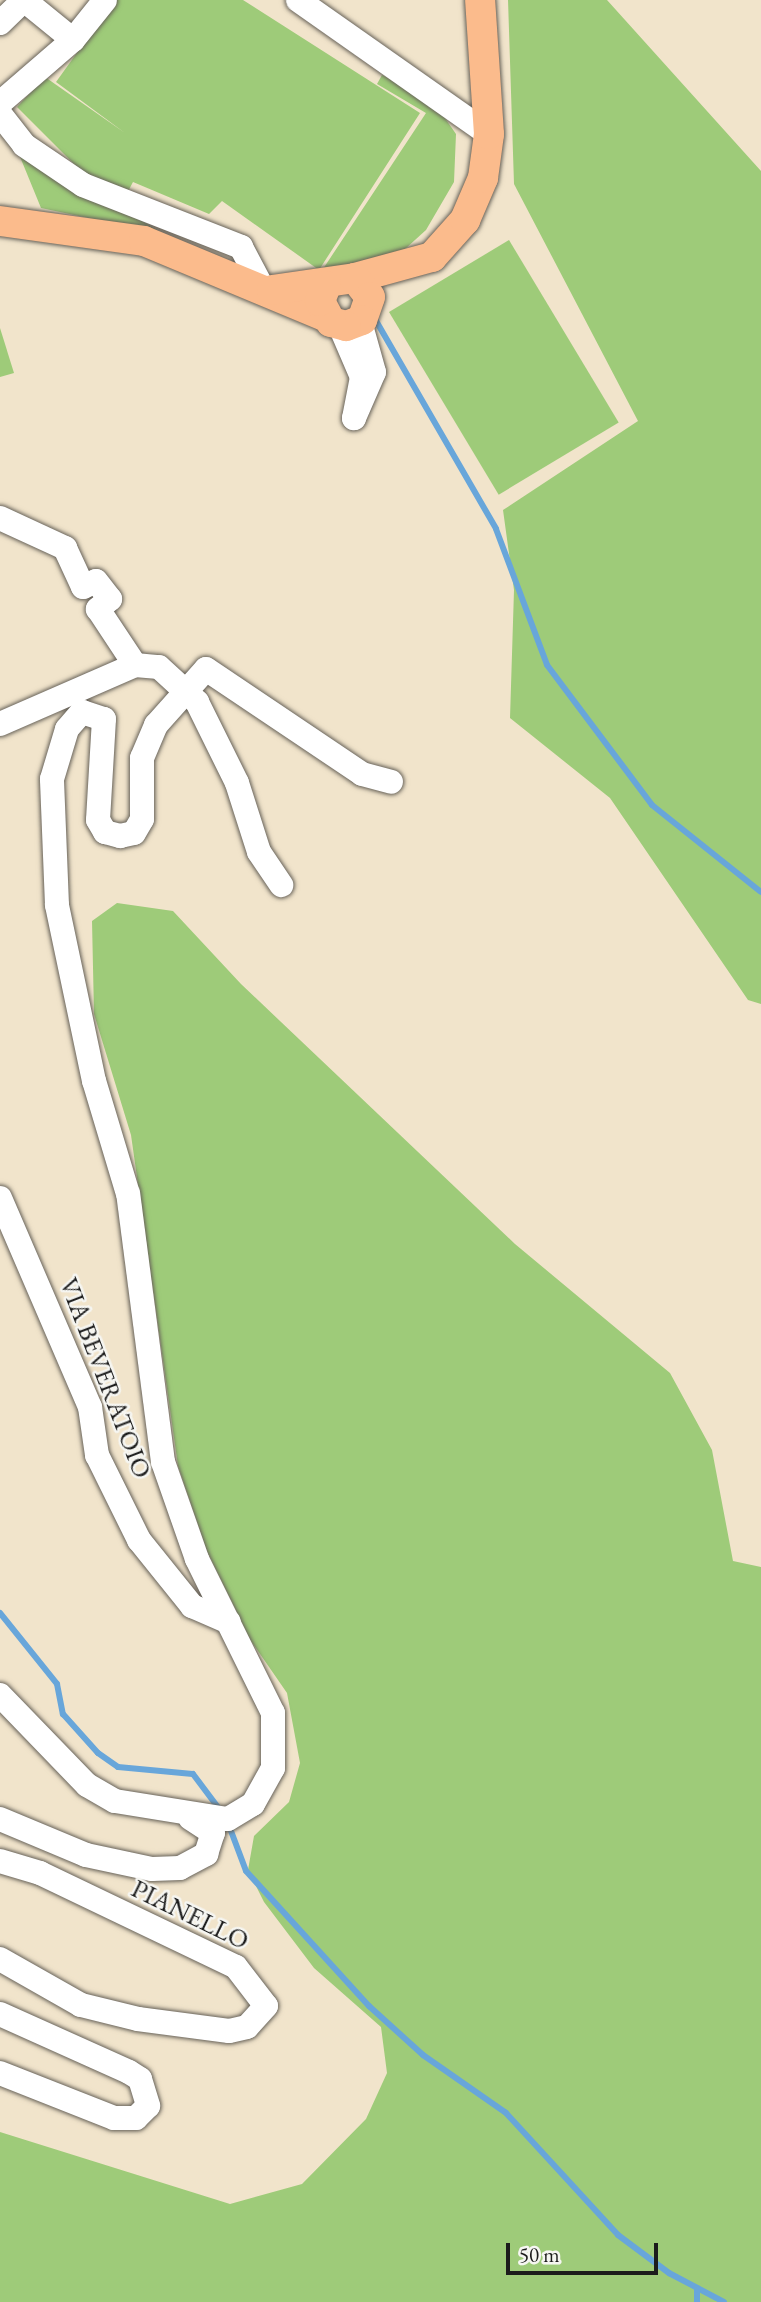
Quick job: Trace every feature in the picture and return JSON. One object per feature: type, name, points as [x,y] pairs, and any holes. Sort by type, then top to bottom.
[{"type":"main road","points":[[349,317],[410,268],[432,257],[465,220],[483,178],[489,134],[480,0]]},
{"type":"main road","points":[[0,221],[144,242],[349,317]]},
{"type":"main road","points":[[349,317],[320,300],[326,286],[339,277],[355,278],[410,268]]},
{"type":"main road","points":[[349,317],[367,289],[355,278]]},
{"type":"main road","points":[[267,287],[326,286]]},
{"type":"street","points":[[0,23],[24,0],[73,40]]},
{"type":"street","points":[[0,103],[73,40],[105,0]]},
{"type":"street","points":[[298,0],[489,134]]},
{"type":"street","points":[[0,114],[24,145],[83,185],[241,247],[267,287]]},
{"type":"street","points":[[0,518],[65,548],[83,587],[96,581],[110,599],[98,609],[135,665]]},
{"type":"street","points":[[0,724],[135,665],[159,667],[197,702],[227,761],[259,852],[281,885]]},
{"type":"street","points":[[0,1695],[87,1785],[115,1801],[190,1818],[243,1814],[267,1787],[274,1768],[273,1713],[197,1559],[163,1462],[128,1194],[75,1004],[50,840],[52,779],[73,717],[92,711],[104,719],[98,820],[105,832],[128,836],[142,819],[146,744],[184,689],[206,669],[362,774],[391,782]]},
{"type":"street","name":"VIA BEVERATOIO","points":[[0,1198],[90,1407],[97,1455],[139,1540],[191,1606],[229,1622]]},
{"type":"street","name":"PIANELLO","points":[[0,1819],[75,1852],[152,1869],[180,1868],[206,1854],[213,1833],[190,1818]]},
{"type":"street","name":"PIANELLO","points":[[0,1861],[40,1873],[236,1967],[266,2006],[247,2027],[229,2031],[138,2020],[81,2005],[0,1959]]},
{"type":"street","points":[[0,2014],[129,2072],[146,2090],[148,2106],[135,2118],[114,2118],[0,2073]]},
{"type":"green space","points":[[115,0],[243,0],[420,113],[319,270],[222,201],[209,214],[133,182],[125,197],[82,172],[17,107],[45,77],[125,133],[56,82]]},
{"type":"green space","points":[[508,0],[607,0],[761,171],[761,1004],[748,1000],[610,798],[510,718],[514,590],[503,510],[638,421],[514,184]]},
{"type":"green space","points":[[382,75],[433,101],[456,134],[454,182],[426,230],[393,260],[323,269],[426,113],[377,84]]},
{"type":"green space","points":[[7,125],[46,164],[164,234],[41,208]]},
{"type":"green space","points":[[509,240],[619,423],[499,495],[389,312]]},
{"type":"green space","points":[[0,328],[14,373],[0,377]]},
{"type":"green space","points":[[117,903],[173,911],[241,984],[515,1244],[670,1373],[712,1450],[733,1561],[761,1567],[761,2302],[0,2302],[0,2132],[230,2204],[302,2184],[366,2119],[387,2073],[381,2027],[314,1968],[264,1902],[248,1870],[254,1836],[289,1802],[300,1763],[287,1693],[251,1641],[207,1551],[178,1466],[131,1135],[94,1014],[92,921]]},
{"type":"waterway","points":[[375,319],[496,529],[547,665],[652,805],[761,892]]},
{"type":"waterway","points":[[0,1613],[57,1684],[63,1714],[98,1753],[118,1767],[193,1774],[220,1810]]},
{"type":"waterway","points":[[228,1823],[246,1871],[369,2006],[423,2055],[506,2113],[618,2235],[669,2273],[724,2302]]},
{"type":"waterway","points":[[697,2288],[697,2302]]}]
